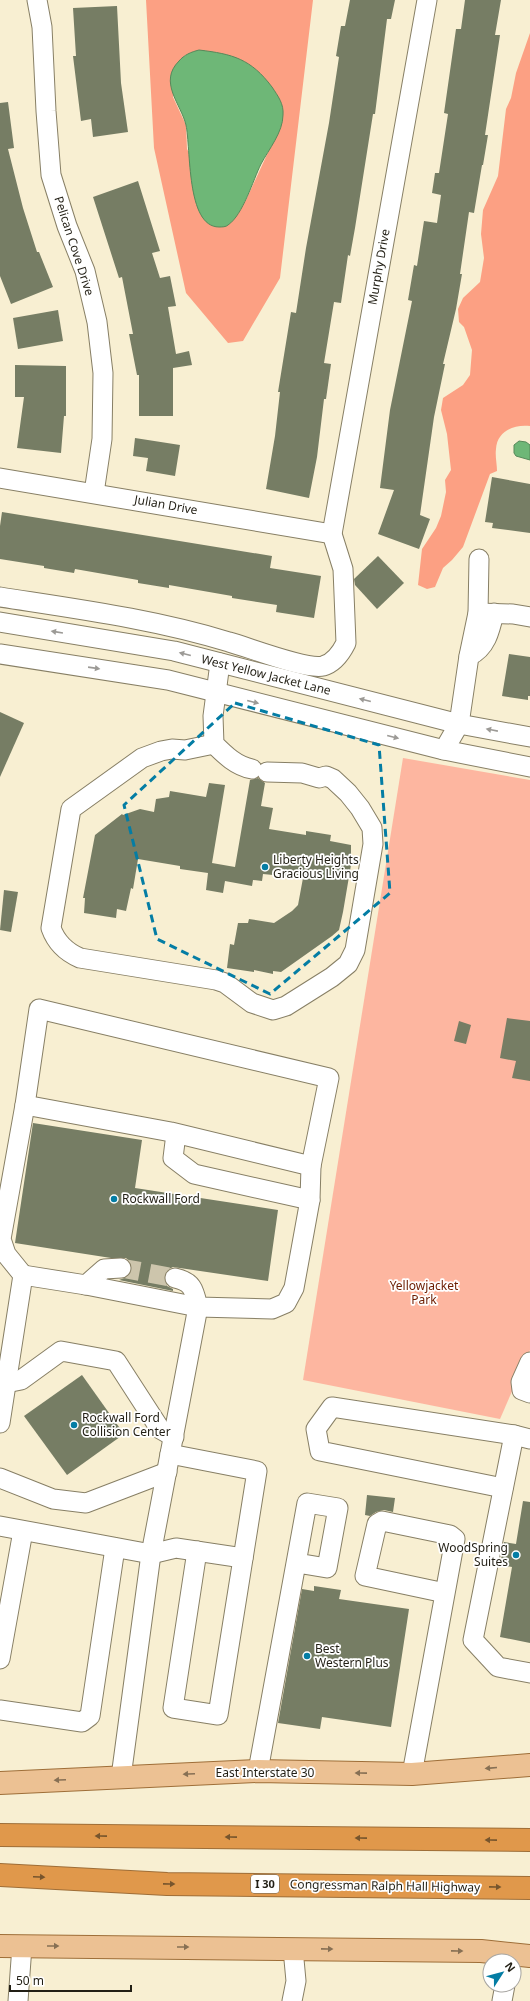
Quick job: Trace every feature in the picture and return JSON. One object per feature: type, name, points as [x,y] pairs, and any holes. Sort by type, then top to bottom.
[{"type":"highway","points":[[0,1835],[530,1840]]},
{"type":"highway","name":"Congressman Ralph Hall Highway","points":[[0,1874],[167,1884],[530,1888]]},
{"type":"main road","name":"East Interstate 30","points":[[0,1783],[258,1771],[412,1774],[530,1765]]},
{"type":"main road","points":[[0,1946],[473,1951],[487,1953]]},
{"type":"street","name":"Pelican Cove Drive","points":[[37,0],[42,28],[51,174],[67,226],[85,271],[99,336],[103,373],[102,438],[94,493]]},
{"type":"street","name":"Murphy Drive","points":[[332,534],[427,0]]},
{"type":"street","name":"Julian Drive","points":[[0,478],[332,534]]},
{"type":"street","points":[[0,597],[149,620],[210,636],[301,664],[322,666],[332,661],[342,652],[346,643],[343,569],[332,534]]},
{"type":"street","points":[[444,750],[459,724],[469,656],[482,647],[489,633],[480,559]]},
{"type":"street","points":[[486,613],[530,617]]},
{"type":"street","name":"West Yellow Jacket Lane","points":[[0,622],[174,651],[459,724],[530,737]]},
{"type":"street","points":[[0,654],[126,672],[215,692],[444,750],[530,767]]},
{"type":"street","points":[[214,744],[185,750],[172,749],[150,754],[142,758],[71,809],[51,928],[54,936],[70,954],[80,958],[216,980],[225,983],[252,1003],[273,1010],[286,1006],[309,993],[348,964],[355,950],[373,844],[372,828],[360,808],[348,793],[333,779],[326,776],[319,778],[302,773],[259,771],[243,767],[229,759],[214,744],[212,716],[220,663]]},
{"type":"street","points":[[38,1009],[329,1078],[311,1166],[310,1200],[294,1288],[286,1303],[272,1308],[198,1307],[86,1285],[23,1275],[6,1254],[1,1239],[25,1105],[38,1009]]},
{"type":"street","points":[[25,1105],[176,1134],[311,1166]]},
{"type":"street","points":[[176,1134],[173,1158],[194,1174],[310,1200]]},
{"type":"street","points":[[86,1285],[104,1269],[121,1268]]},
{"type":"street","points":[[0,1423],[5,1370],[23,1275]]},
{"type":"street","points":[[121,1777],[151,1554],[198,1307],[195,1291],[187,1281],[175,1278]]},
{"type":"street","points":[[5,1370],[21,1380],[61,1351],[116,1361],[160,1429],[170,1454]]},
{"type":"street","points":[[530,1362],[520,1382],[522,1390],[530,1394]]},
{"type":"street","points":[[503,1488],[320,1451],[316,1429],[332,1407],[522,1437],[503,1488],[473,1640],[498,1667],[530,1673]]},
{"type":"street","points":[[0,1478],[53,1500],[86,1503],[170,1454],[257,1471],[218,1715],[173,1708],[197,1551]]},
{"type":"street","points":[[412,1774],[455,1539],[450,1535],[382,1521],[377,1524],[365,1576],[444,1594]]},
{"type":"street","points":[[0,1526],[151,1554],[176,1548],[243,1558]]},
{"type":"street","points":[[0,1659],[23,1530]]},
{"type":"street","points":[[0,1710],[82,1722],[90,1716],[115,1548]]},
{"type":"street","points":[[258,1771],[297,1563]]},
{"type":"street","points":[[18,2001],[22,1946]]},
{"type":"street","points":[[292,2001],[296,1981],[293,1949]]},
{"type":"highlighted area","points":[[235,703],[379,745],[390,893],[270,994],[157,939],[124,805]]},
{"type":"green space","name":"Yellowjacket Park","points":[[403,758],[530,780],[530,1350],[500,1419],[303,1380]]},
{"type":"shaded area","points":[[146,0],[313,0],[280,278],[243,341],[228,343],[186,293],[154,148]],"holes":[[[199,50],[282,122],[246,200],[228,225],[187,149],[186,125],[173,97],[184,56]]]},
{"type":"shaded area","points":[[530,33],[530,426],[518,426],[512,428],[503,433],[499,438],[496,452],[497,471],[490,474],[463,547],[443,568],[435,587],[427,589],[418,585],[422,549],[436,528],[441,516],[446,492],[445,480],[451,470],[447,434],[441,410],[443,398],[463,385],[470,375],[472,350],[464,327],[459,322],[458,309],[463,298],[480,282],[484,258],[481,234],[483,210],[498,176],[506,109],[511,98],[516,73]]},
{"type":"shaded area","points":[[199,50],[232,56],[249,64],[257,70],[272,87],[283,107],[281,128],[261,164],[243,206],[233,220],[224,227],[208,224],[195,201],[186,125],[171,85],[173,69],[179,61],[188,54]]},
{"type":"shaded area","points":[[519,441],[526,442],[530,445],[530,460],[516,456],[514,453],[514,445]]},
{"type":"building","points":[[350,0],[395,0],[391,19],[387,19],[375,114],[373,114],[355,228],[350,256],[348,255],[341,303],[334,302],[324,363],[331,364],[326,399],[324,399],[317,457],[309,498],[266,489],[275,436],[280,392],[278,392],[291,312],[296,313],[306,248],[329,123],[339,57],[336,56],[341,26],[345,26]]},
{"type":"building","points":[[465,0],[501,0],[495,35],[500,35],[485,135],[488,135],[483,165],[474,213],[469,212],[460,274],[462,274],[456,309],[443,364],[445,364],[434,417],[420,515],[430,519],[419,549],[378,534],[394,490],[380,488],[390,410],[412,301],[408,300],[414,265],[417,266],[424,221],[437,223],[441,195],[432,193],[435,173],[439,173],[448,114],[444,113],[456,29],[461,29]]},
{"type":"building","points":[[117,6],[121,83],[128,132],[93,137],[91,119],[81,121],[73,56],[76,56],[73,8]]},
{"type":"building","points":[[8,102],[14,148],[8,149],[23,208],[37,252],[39,252],[53,287],[11,304],[0,276],[0,103]]},
{"type":"building","points":[[138,181],[160,251],[152,253],[160,278],[170,276],[176,306],[168,307],[176,354],[189,351],[192,365],[173,368],[173,416],[139,416],[139,375],[137,375],[129,334],[133,334],[122,277],[119,278],[93,197]]},
{"type":"building","points":[[58,310],[63,341],[18,349],[13,318]]},
{"type":"building","points":[[15,365],[66,366],[66,416],[64,416],[61,453],[17,448],[24,397],[15,397]]},
{"type":"building","points":[[135,438],[180,445],[175,476],[146,471],[148,458],[133,456]]},
{"type":"building","points":[[492,477],[530,484],[530,533],[492,528],[493,523],[485,522]]},
{"type":"building","points":[[2,512],[272,556],[270,568],[321,576],[314,618],[276,612],[277,605],[232,598],[232,596],[169,585],[169,588],[138,583],[138,580],[75,569],[74,573],[44,568],[44,566],[0,559],[0,526]]},
{"type":"building","points":[[378,556],[404,583],[377,609],[355,585],[354,579]]},
{"type":"building","points":[[509,654],[530,657],[530,696],[528,696],[528,700],[502,696]]},
{"type":"building","points":[[0,712],[24,723],[0,777]]},
{"type":"building","name":"Liberty Heights Gracious Living","points":[[258,778],[265,783],[261,806],[273,808],[269,829],[306,835],[306,831],[331,835],[330,841],[351,845],[352,859],[343,912],[339,930],[332,936],[281,972],[273,971],[273,974],[254,970],[254,972],[227,968],[230,944],[234,945],[238,923],[248,923],[249,919],[274,923],[292,911],[298,905],[303,878],[263,874],[262,881],[253,880],[252,886],[225,881],[223,893],[206,890],[208,873],[180,869],[180,866],[138,859],[133,889],[131,888],[126,911],[117,909],[116,918],[84,913],[85,898],[83,898],[95,835],[122,814],[123,815],[140,809],[154,812],[156,799],[169,797],[170,791],[206,797],[209,783],[225,785],[212,863],[235,867],[250,780]]},
{"type":"building","points":[[4,890],[18,892],[11,932],[0,930]]},
{"type":"building","points":[[507,1018],[530,1021],[530,1081],[512,1078],[516,1061],[500,1058]]},
{"type":"building","points":[[459,1021],[471,1025],[466,1044],[454,1041]]},
{"type":"building","name":"Rockwall Ford","points":[[33,1123],[142,1140],[135,1188],[278,1210],[268,1281],[173,1267],[167,1270],[164,1280],[167,1286],[173,1289],[173,1291],[119,1280],[127,1277],[131,1273],[130,1262],[126,1258],[111,1258],[15,1243]]},
{"type":"building","name":"Rockwall Ford Collision Center","points":[[82,1375],[124,1434],[67,1475],[24,1416]]},
{"type":"building","points":[[367,1495],[395,1498],[393,1512],[384,1510],[376,1512],[370,1516],[365,1515]]},
{"type":"building","name":"WoodSpring Suites","points":[[523,1501],[530,1502],[530,1643],[500,1637],[512,1567],[500,1565],[504,1542],[516,1544]]},
{"type":"building","points":[[314,1586],[341,1590],[339,1599],[409,1609],[391,1727],[322,1717],[320,1729],[278,1723],[302,1589],[314,1591]]},
{"type":"tunnel","points":[[121,1268],[175,1278]]},
{"type":"place","name":"Liberty Heights Gracious Living","points":[[265,867]]},
{"type":"place","name":"Rockwall Ford","points":[[114,1199]]},
{"type":"place","name":"Rockwall Ford Collision Center","points":[[74,1425]]},
{"type":"place","name":"WoodSpring Suites","points":[[516,1555]]},
{"type":"place","name":"Best Western Plus","points":[[307,1656]]}]
